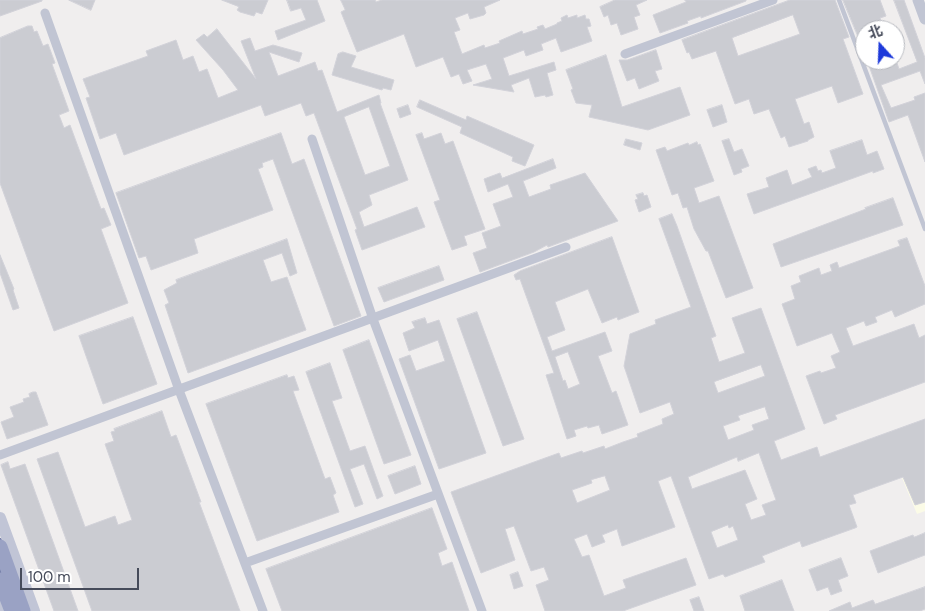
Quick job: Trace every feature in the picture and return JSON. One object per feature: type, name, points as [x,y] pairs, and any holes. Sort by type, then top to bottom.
[{"type":"highway","points":[[0,547],[23,611]]},
{"type":"highway","points":[[0,580],[12,611]]},
{"type":"main road","points":[[0,518],[34,611]]},
{"type":"main road","points":[[0,606],[2,611]]},
{"type":"street","points":[[625,54],[773,0]]},
{"type":"street","points":[[918,0],[925,19]]},
{"type":"street","points":[[45,13],[179,390],[263,611]]},
{"type":"street","points":[[312,139],[372,319],[482,611]]},
{"type":"street","points":[[0,455],[566,247]]},
{"type":"street","points":[[244,563],[438,494]]},
{"type":"lane","points":[[839,0],[925,229]]},
{"type":"shaded area","points":[[925,469],[925,511],[917,514],[902,478]]},
{"type":"building","points":[[0,0],[42,0],[42,1],[0,16]]},
{"type":"building","points":[[69,0],[95,0],[91,10]]},
{"type":"building","points":[[222,0],[268,0],[262,14],[256,12],[254,16],[240,12],[237,10],[239,7]]},
{"type":"building","points":[[287,0],[317,0],[325,21],[278,40],[275,31],[306,20],[301,8],[291,11]]},
{"type":"building","points":[[341,0],[375,0],[376,2],[382,0],[500,0],[484,7],[486,13],[484,15],[470,19],[468,13],[455,18],[460,30],[454,32],[462,54],[484,45],[485,48],[500,43],[499,41],[522,31],[523,34],[538,29],[537,27],[543,25],[545,29],[562,21],[561,18],[567,15],[568,18],[577,15],[577,18],[585,15],[586,19],[589,19],[591,26],[587,27],[592,41],[561,52],[556,38],[541,44],[543,50],[526,56],[524,50],[503,58],[509,76],[554,62],[556,70],[547,73],[553,95],[535,97],[529,78],[511,85],[514,92],[473,85],[492,79],[486,64],[467,70],[472,81],[463,84],[459,74],[451,77],[443,57],[416,67],[404,34],[357,52],[341,12],[345,10]]},
{"type":"building","points":[[615,0],[647,0],[636,5],[640,15],[634,17],[638,29],[621,35],[617,23],[611,25],[608,15],[604,17],[600,7]]},
{"type":"building","points":[[685,0],[746,1],[701,18],[701,16],[687,21],[688,23],[660,33],[653,15],[686,2]]},
{"type":"building","points":[[790,0],[835,0],[849,37],[843,39],[863,94],[838,103],[832,86],[795,99],[804,124],[809,122],[814,137],[789,147],[785,136],[781,138],[769,109],[754,114],[749,99],[735,104],[716,51],[692,59],[689,52],[687,53],[682,40]],"holes":[[[793,15],[800,34],[738,56],[732,38]]]},
{"type":"building","points":[[843,0],[880,0],[886,16],[880,18],[881,20],[855,20],[855,29]]},
{"type":"building","points":[[894,0],[904,0],[925,58],[925,84],[920,71],[881,85],[891,108],[915,100],[914,97],[925,93],[925,162],[908,115],[889,122],[871,70],[905,70],[905,67],[917,62],[905,30],[905,20],[901,20]]},
{"type":"building","points":[[32,26],[34,32],[37,31],[43,46],[48,44],[55,63],[52,64],[69,111],[59,115],[64,128],[70,125],[101,209],[104,208],[111,225],[101,229],[128,303],[54,331],[0,183],[0,38]]},
{"type":"building","points":[[217,29],[256,79],[241,41],[250,38],[255,51],[273,45],[302,53],[299,62],[269,52],[278,76],[315,62],[318,71],[322,70],[337,112],[379,95],[380,103],[408,180],[369,195],[372,205],[359,212],[364,227],[417,207],[425,227],[362,250],[355,230],[357,229],[314,113],[306,116],[301,103],[265,116],[261,105],[124,155],[116,133],[100,139],[86,98],[90,97],[83,79],[148,56],[146,51],[176,40],[183,60],[193,56],[199,72],[207,69],[218,98],[238,90],[196,40],[204,34],[207,37]],"holes":[[[369,107],[390,166],[365,175],[344,117]]]},
{"type":"building","points":[[656,50],[662,69],[655,71],[659,81],[639,89],[635,78],[627,81],[619,60],[627,60]]},
{"type":"building","points":[[343,52],[356,56],[351,67],[394,80],[391,90],[383,88],[382,90],[332,75],[338,54]]},
{"type":"building","points":[[606,55],[622,107],[680,87],[690,115],[648,130],[589,117],[592,105],[576,103],[566,70]]},
{"type":"building","points":[[420,100],[466,120],[467,116],[534,145],[525,166],[512,161],[513,157],[460,133],[462,127],[417,107]]},
{"type":"building","points":[[408,105],[411,114],[400,118],[397,109]]},
{"type":"building","points":[[722,105],[727,122],[713,127],[707,110]]},
{"type":"building","points":[[281,133],[292,164],[304,159],[361,316],[334,326],[273,159],[262,163],[263,167],[258,169],[273,210],[194,239],[198,253],[151,270],[146,256],[139,258],[116,193]]},
{"type":"building","points":[[422,133],[424,139],[441,133],[445,144],[453,141],[485,229],[464,236],[467,245],[452,250],[434,202],[440,200],[416,135]]},
{"type":"building","points":[[626,139],[642,143],[640,150],[624,145]]},
{"type":"building","points":[[729,139],[734,152],[742,149],[749,166],[741,169],[742,172],[734,175],[722,141]]},
{"type":"building","points":[[862,140],[867,155],[877,151],[884,169],[873,173],[873,171],[754,214],[747,194],[769,187],[766,178],[787,170],[792,185],[812,177],[808,169],[816,166],[818,171],[821,170],[822,173],[836,168],[830,151]]},
{"type":"building","points":[[697,142],[698,145],[700,144],[714,181],[694,188],[699,203],[719,196],[753,288],[726,298],[708,251],[706,251],[694,229],[687,207],[683,208],[678,193],[672,195],[656,150],[665,147],[667,151],[688,143],[689,145]]},
{"type":"building","points":[[553,159],[556,168],[523,181],[529,197],[551,189],[550,185],[585,173],[618,221],[548,247],[547,245],[534,252],[480,272],[473,253],[487,248],[482,233],[501,226],[493,204],[513,197],[508,184],[488,192],[484,179],[500,173],[502,178]]},
{"type":"building","points":[[643,193],[644,196],[647,195],[651,207],[639,212],[635,200],[638,199],[636,195]]},
{"type":"building","points":[[893,198],[903,225],[781,267],[773,244]]},
{"type":"building","points":[[672,214],[716,336],[711,338],[719,362],[745,353],[732,318],[761,308],[805,429],[774,441],[781,460],[817,447],[820,457],[925,419],[925,502],[915,505],[903,477],[853,495],[856,503],[849,505],[857,527],[802,547],[800,541],[762,556],[765,562],[725,577],[723,574],[709,579],[671,476],[658,481],[675,527],[622,546],[617,529],[602,535],[605,542],[592,547],[587,534],[574,539],[582,557],[589,555],[604,596],[626,588],[623,580],[686,558],[696,585],[623,611],[545,611],[536,585],[549,580],[544,567],[531,571],[514,526],[505,529],[515,560],[481,573],[451,492],[559,453],[561,458],[604,446],[605,449],[638,437],[637,434],[663,424],[662,419],[674,414],[670,402],[640,413],[624,366],[630,334],[656,324],[655,320],[691,307],[659,219]],"holes":[[[761,365],[765,376],[718,393],[714,382]],[[765,407],[769,419],[752,425],[754,430],[728,440],[723,426],[740,420],[738,416]],[[759,453],[776,500],[762,505],[766,515],[751,520],[745,504],[757,499],[745,470],[692,489],[688,477],[737,457],[738,461]],[[605,476],[610,490],[577,503],[572,490],[592,483],[591,480]],[[728,525],[729,528],[733,526],[738,540],[717,548],[711,532]]]},
{"type":"building","points":[[612,237],[639,312],[618,320],[617,317],[602,323],[588,289],[555,302],[565,330],[547,337],[552,351],[605,332],[612,351],[598,356],[612,393],[616,391],[628,425],[602,434],[599,425],[588,428],[587,426],[574,430],[576,436],[567,439],[546,375],[554,373],[520,279],[516,280],[514,275],[520,271]],"holes":[[[568,352],[580,384],[568,389],[565,380],[563,381],[555,357]]]},
{"type":"building","points":[[907,238],[925,286],[925,304],[895,317],[892,310],[875,317],[877,322],[866,326],[864,321],[846,328],[853,346],[914,324],[919,338],[925,335],[925,382],[835,415],[837,419],[824,424],[806,376],[836,368],[831,356],[840,352],[832,333],[797,346],[782,304],[795,299],[791,286],[801,282],[799,276],[819,268],[821,275],[832,271],[830,265],[837,262],[839,268],[900,246],[898,241]]},
{"type":"building","points":[[287,239],[297,273],[290,276],[282,253],[263,260],[271,282],[287,277],[306,330],[188,373],[165,305],[169,303],[164,290],[177,283],[176,280]]},
{"type":"building","points":[[0,255],[14,289],[19,308],[13,310],[0,273]]},
{"type":"building","points":[[439,266],[444,280],[384,302],[378,288]]},
{"type":"building","points":[[477,312],[524,439],[503,446],[457,319]]},
{"type":"building","points":[[133,317],[157,384],[103,404],[79,336]]},
{"type":"building","points":[[425,318],[427,324],[439,320],[486,453],[439,469],[399,359],[410,355],[416,371],[445,361],[438,340],[409,351],[403,333],[415,328],[412,322]]},
{"type":"building","points":[[369,340],[411,455],[384,464],[343,350]]},
{"type":"building","points":[[330,363],[342,398],[332,401],[350,451],[365,446],[383,496],[377,499],[364,464],[350,469],[363,504],[355,507],[306,372]]},
{"type":"building","points":[[287,375],[288,378],[294,376],[299,390],[293,391],[325,479],[330,477],[336,493],[333,495],[339,512],[257,541],[206,404]]},
{"type":"building","points":[[36,392],[48,425],[7,439],[1,422],[14,417],[10,407],[24,402],[23,399],[30,397],[29,394]]},
{"type":"building","points":[[162,411],[171,437],[176,435],[240,611],[92,611],[37,459],[58,452],[85,527],[115,516],[118,525],[132,520],[105,444],[114,441],[111,432],[115,431],[114,429]]},
{"type":"building","points":[[8,462],[10,469],[25,464],[78,611],[54,611],[1,465]]},
{"type":"building","points":[[415,466],[421,484],[395,494],[388,476]]},
{"type":"building","points":[[432,508],[447,549],[438,553],[442,566],[452,562],[469,611],[282,611],[266,569]]},
{"type":"building","points":[[925,533],[925,555],[878,573],[870,551],[913,535],[914,537]]},
{"type":"building","points":[[841,558],[848,576],[838,580],[842,591],[831,595],[828,587],[817,591],[809,570]]},
{"type":"building","points":[[518,572],[523,586],[514,589],[510,575]]},
{"type":"building","points":[[782,580],[794,611],[745,611],[740,596]]},
{"type":"building","points":[[925,587],[925,609],[920,611],[829,611],[850,602],[852,608],[873,600],[875,604]]},
{"type":"building","points":[[699,597],[704,611],[694,611],[690,600]]}]
